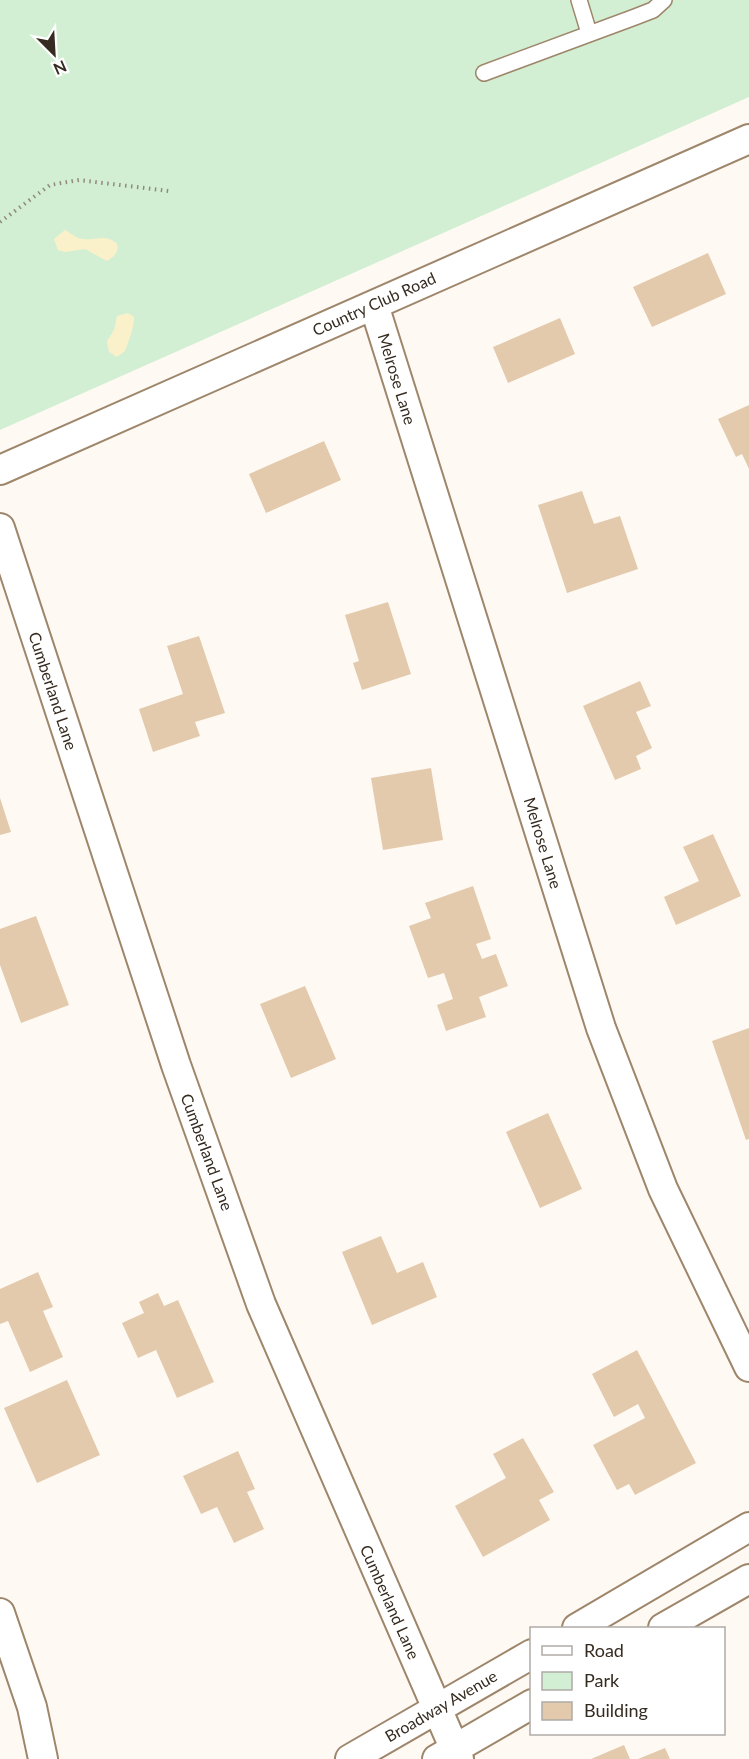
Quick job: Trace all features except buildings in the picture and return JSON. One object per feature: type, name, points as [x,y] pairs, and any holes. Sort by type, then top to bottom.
[{"type":"street","name":"Country Club Road","points":[[0,470],[748,143]]},
{"type":"street","name":"Melrose Lane","points":[[374,305],[601,1028],[663,1188],[749,1367]]},
{"type":"street","name":"Cumberland Lane","points":[[0,528],[176,1065],[261,1305],[437,1707],[450,1755]]},
{"type":"street","points":[[580,1627],[749,1527]]},
{"type":"street","points":[[666,1627],[749,1579]]},
{"type":"street","points":[[0,1613],[32,1707],[43,1759]]},
{"type":"street","name":"Broadway Avenue","points":[[350,1759],[530,1655]]},
{"type":"street","points":[[450,1755],[530,1705]]},
{"type":"lane","points":[[579,0],[589,33]]},
{"type":"lane","points":[[484,73],[652,10],[664,0]]},
{"type":"path","points":[[0,222],[50,184],[79,180],[169,191]]},
{"type":"green space","points":[[0,0],[749,0],[749,97],[0,430]]},
{"type":"sand","points":[[65,230],[81,239],[109,239],[117,244],[117,252],[107,261],[85,249],[65,252],[58,250],[54,239]]},
{"type":"sand","points":[[128,313],[134,317],[132,329],[125,351],[117,357],[109,352],[107,341],[114,330],[117,316]]}]
